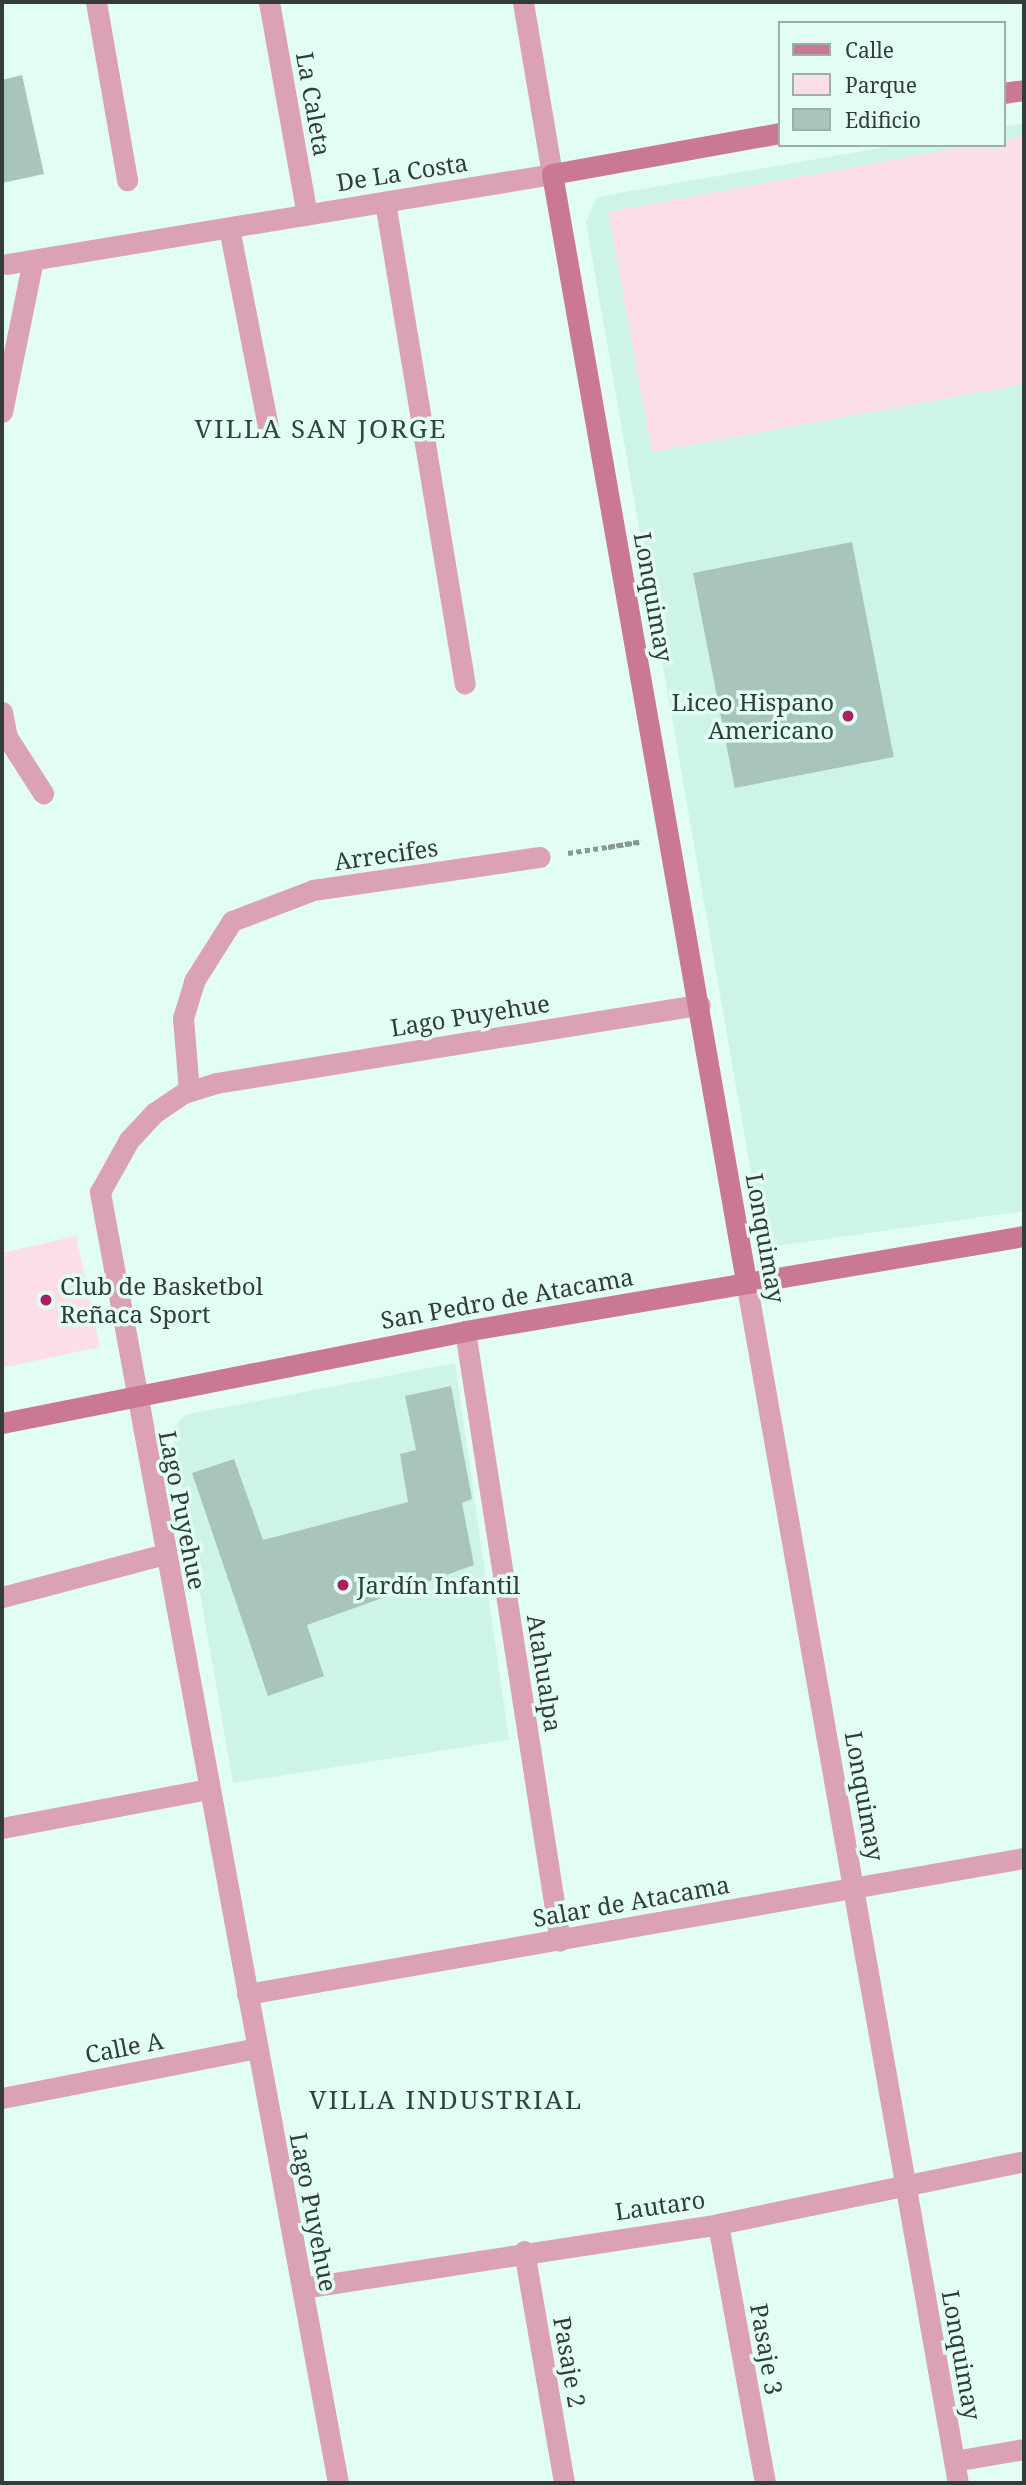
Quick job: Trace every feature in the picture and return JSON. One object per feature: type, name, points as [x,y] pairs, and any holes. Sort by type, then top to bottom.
[{"type":"street","points":[[96,2],[127,180]]},
{"type":"street","name":"La Caleta","points":[[269,2],[307,215]]},
{"type":"street","name":"Lonquimay","points":[[523,2],[701,1005],[746,1281],[855,1886],[958,2483]]},
{"type":"street","points":[[1005,93],[1024,90]]},
{"type":"street","name":"De La Costa","points":[[7,264],[778,134]]},
{"type":"street","points":[[385,202],[465,683]]},
{"type":"street","points":[[229,228],[268,426]]},
{"type":"street","points":[[2,412],[33,260]]},
{"type":"street","points":[[2,712],[7,737],[43,793]]},
{"type":"street","name":"Arrecifes","points":[[189,1091],[183,1018],[194,981],[232,921],[313,890],[540,857]]},
{"type":"street","name":"Lago Puyehue","points":[[338,2483],[135,1398],[100,1192],[129,1140],[154,1114],[189,1091],[216,1083],[701,1005]]},
{"type":"street","name":"San Pedro de Atacama","points":[[2,1423],[465,1331],[746,1281],[1024,1236]]},
{"type":"street","name":"Atahualpa","points":[[465,1331],[560,1941]]},
{"type":"street","points":[[2,1597],[165,1554]]},
{"type":"street","points":[[2,1828],[208,1788]]},
{"type":"street","name":"Salar de Atacama","points":[[247,1994],[1024,1858]]},
{"type":"street","name":"Calle A","points":[[2,2098],[257,2048]]},
{"type":"street","name":"Lautaro","points":[[302,2288],[524,2251],[718,2224],[1024,2161]]},
{"type":"street","name":"Pasaje 3","points":[[718,2224],[765,2483]]},
{"type":"street","name":"Pasaje 2","points":[[524,2251],[565,2483]]},
{"type":"street","points":[[954,2461],[1024,2449]]},
{"type":"path","points":[[608,847],[670,837]]},
{"type":"path","points":[[540,857],[670,837]]},
{"type":"shaded area","name":"Liceo Hispano Americano","points":[[1024,123],[1024,1211],[777,1246],[762,1236],[586,222],[597,197],[885,147],[1005,147],[1005,127]]},
{"type":"shaded area","name":"Jardín Infantil","points":[[455,1363],[509,1740],[233,1783],[172,1430],[185,1415]]},
{"type":"green space","points":[[1024,136],[1024,384],[652,452],[608,212],[963,147],[1005,147],[1005,140]]},
{"type":"green space","name":"Club de Basketbol Reñaca Sport","points":[[76,1236],[100,1347],[2,1368],[2,1253]]},
{"type":"building","points":[[22,75],[44,174],[2,183],[2,80]]},
{"type":"building","points":[[852,542],[894,757],[735,788],[693,573]]},
{"type":"building","points":[[451,1386],[472,1499],[462,1503],[474,1565],[307,1625],[324,1676],[268,1696],[192,1473],[234,1459],[263,1540],[408,1502],[400,1454],[416,1450],[405,1396]]},
{"type":"place","name":"Liceo Hispano Americano","points":[[848,716]]},
{"type":"place","name":"Club de Basketbol Reñaca Sport","points":[[46,1300]]},
{"type":"place","name":"Jardín Infantil","points":[[343,1585]]},
{"type":"district","name":"VILLA SAN JORGE","points":[[321,429]]},
{"type":"district","name":"VILLA INDUSTRIAL","points":[[446,2100]]}]
